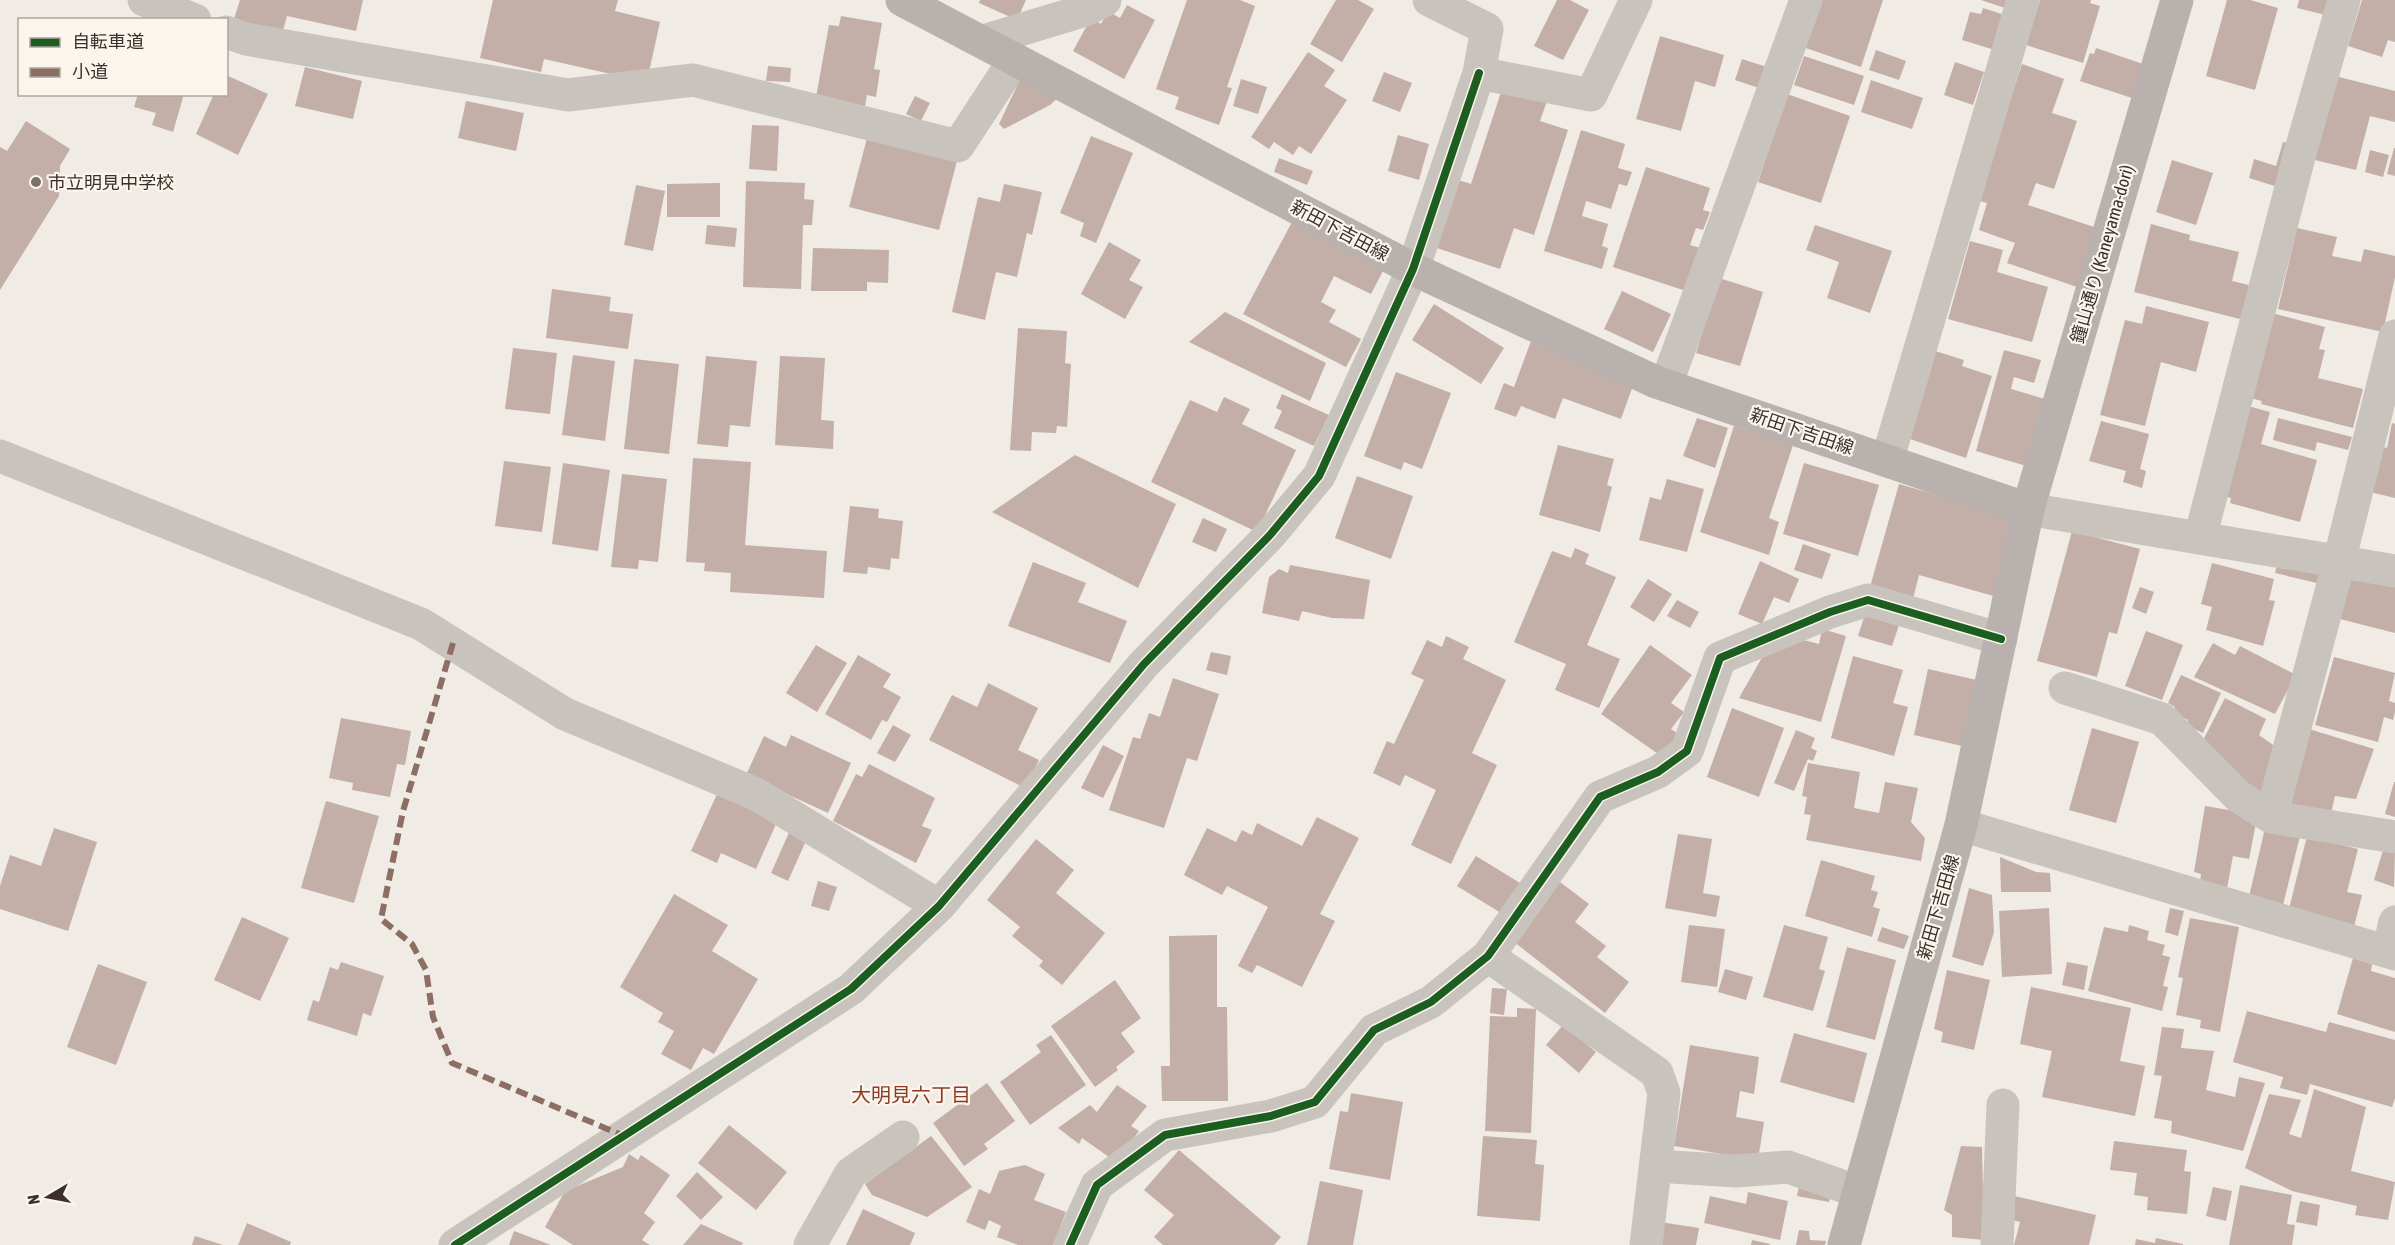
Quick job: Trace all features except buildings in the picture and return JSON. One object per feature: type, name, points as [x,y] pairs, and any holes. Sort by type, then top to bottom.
[{"type":"main road","name":"新田下吉田線","points":[[902,0],[1413,269],[1666,385],[2028,508],[1961,825],[1844,1245]]},
{"type":"main road","name":"鐘山通り (Kaneyama-dori)","points":[[2028,508],[2177,0]]},
{"type":"street","points":[[144,0],[190,18]]},
{"type":"street","points":[[983,41],[1086,10],[1105,0]]},
{"type":"street","points":[[455,1245],[851,989],[939,906],[1144,664],[1270,535],[1319,476],[1413,269],[1479,73],[1487,28],[1429,0]]},
{"type":"street","points":[[1479,73],[1590,95],[1635,0]]},
{"type":"street","points":[[1666,385],[1806,0]]},
{"type":"street","points":[[1887,461],[2023,0]]},
{"type":"street","points":[[2200,538],[2300,153],[2344,0]]},
{"type":"street","points":[[228,33],[246,39],[568,95],[693,80],[958,146],[1015,59]]},
{"type":"street","points":[[2271,816],[2339,562],[2395,336]]},
{"type":"street","points":[[0,456],[421,624],[565,714],[756,794],[939,906]]},
{"type":"street","points":[[2028,508],[2395,572]]},
{"type":"street","points":[[1070,1245],[1097,1185],[1165,1135],[1271,1116],[1315,1102],[1374,1030],[1431,1002],[1488,956],[1600,798],[1658,772],[1687,751],[1720,658],[1830,612],[1868,600],[2001,639]]},
{"type":"street","points":[[2066,688],[2162,719],[2238,796],[2271,816],[2395,837]]},
{"type":"street","points":[[1961,825],[2393,943]]},
{"type":"street","points":[[1488,956],[1657,1073],[1664,1093],[1646,1245]]},
{"type":"street","points":[[1997,1245],[2003,1105]]},
{"type":"street","points":[[810,1245],[851,1173],[903,1137]]},
{"type":"street","points":[[1656,1166],[1736,1171],[1788,1167],[1859,1192]]},
{"type":"marked path","points":[[453,643],[403,811],[381,919],[412,944],[426,970],[433,1017],[452,1063],[624,1136]]},
{"type":"cycle path","points":[[455,1245],[851,989],[939,906],[1144,664],[1270,535],[1319,476],[1413,269],[1479,73]]},
{"type":"cycle path","points":[[1070,1245],[1097,1185],[1165,1135],[1271,1116],[1315,1102],[1374,1030],[1431,1002],[1488,956],[1600,797],[1658,772],[1687,751],[1720,658],[1830,612],[1868,600],[2001,639]]},
{"type":"place","name":"市立明見中学校","points":[[36,182]]},
{"type":"district","name":"大明見六丁目","points":[[911,1094]]}]
